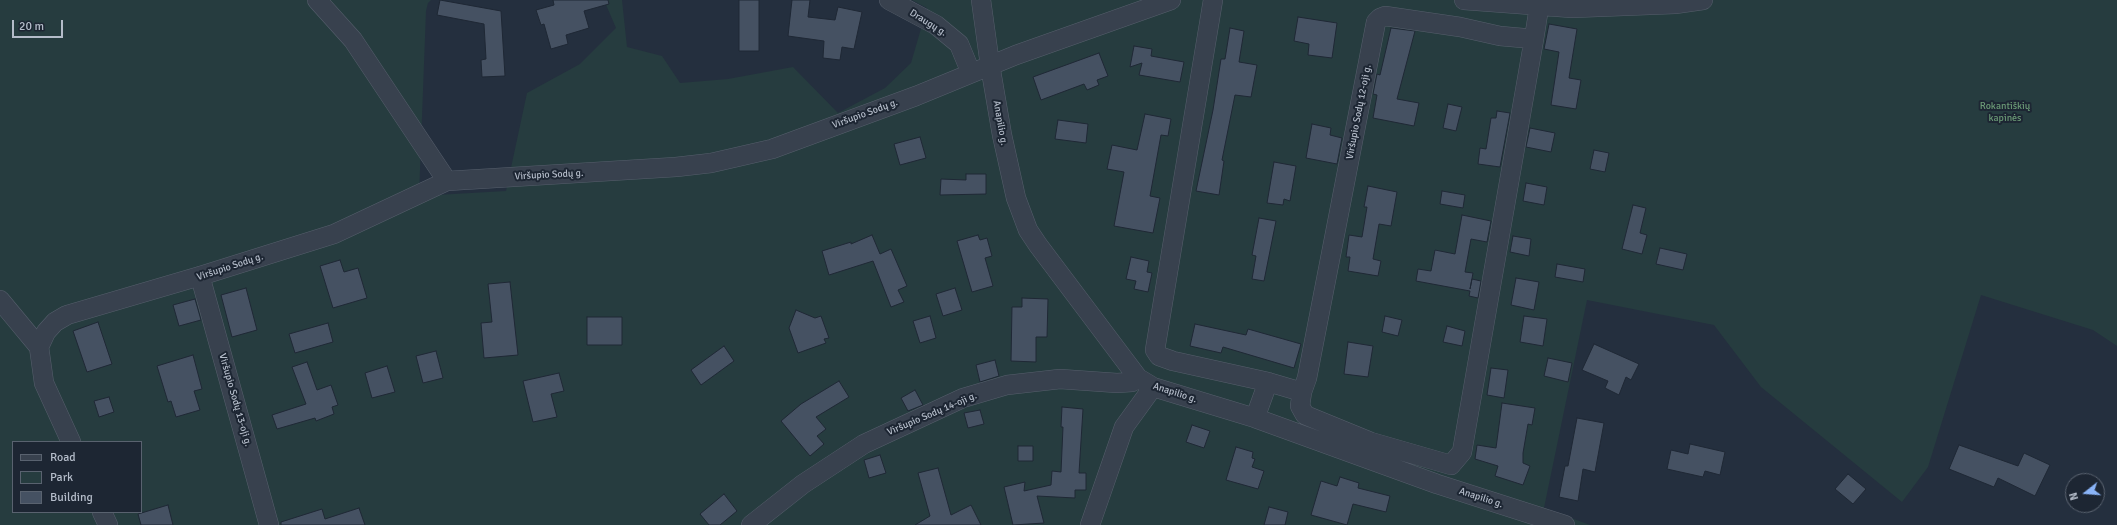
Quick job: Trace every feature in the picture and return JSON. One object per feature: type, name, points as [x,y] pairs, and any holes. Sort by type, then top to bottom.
[{"type":"street","points":[[317,0],[353,40],[447,181]]},
{"type":"street","name":"Draugų g.","points":[[889,0],[936,25],[959,44],[971,73]]},
{"type":"street","name":"Anapilio g.","points":[[981,0],[990,65],[1010,174],[1016,198],[1028,230],[1038,245],[1146,382],[1255,418],[1437,484],[1565,525]]},
{"type":"street","name":"Viršupio Sodų g.","points":[[39,347],[46,332],[56,322],[67,315],[200,276],[334,234],[447,181],[676,167],[711,163],[772,148],[916,96],[990,65],[1171,0]]},
{"type":"street","points":[[1213,0],[1155,350],[1159,356],[1173,361],[1268,382],[1302,392],[1300,406],[1306,415],[1371,442],[1451,464],[1462,452],[1539,7]]},
{"type":"street","points":[[1464,0],[1539,7],[1572,8],[1675,4],[1703,0]]},
{"type":"street","name":"Viršupio Sodų 12-oji g.","points":[[1302,392],[1307,378],[1376,22],[1385,16],[1460,27],[1500,36],[1534,39]]},
{"type":"street","name":"Viršupio Sodų 13-oji g.","points":[[200,276],[269,525]]},
{"type":"street","points":[[0,300],[39,347],[44,383],[71,441]]},
{"type":"street","name":"Viršupio Sodų 14-oji g.","points":[[751,525],[803,484],[864,444],[963,398],[1007,385],[1060,379],[1117,383],[1146,382]]},
{"type":"street","points":[[1090,525],[1124,427],[1146,382]]},
{"type":"street","points":[[1255,418],[1268,382]]},
{"type":"street","points":[[102,513],[108,525]]},
{"type":"green space","name":"Rokantiškių kapinės","points":[[0,0],[431,0],[428,3],[426,11],[419,196],[506,191],[527,93],[580,64],[616,28],[604,0],[622,0],[627,47],[662,56],[680,83],[728,79],[793,67],[838,113],[885,88],[911,63],[927,8],[912,0],[2117,0],[2117,346],[2093,330],[1981,295],[1928,467],[1902,502],[1761,387],[1714,325],[1587,300],[1544,508],[1590,525],[0,525]]},
{"type":"building","points":[[440,0],[501,11],[505,76],[482,77],[481,60],[486,59],[484,24],[437,15]]},
{"type":"building","points":[[553,0],[608,0],[609,4],[584,11],[589,28],[566,35],[568,44],[551,49],[544,24],[541,25],[536,10],[554,5]]},
{"type":"building","points":[[739,0],[759,0],[759,51],[739,51]]},
{"type":"building","points":[[792,0],[810,0],[808,17],[835,20],[838,7],[862,12],[854,49],[842,47],[840,60],[823,58],[824,41],[788,36]]},
{"type":"building","points":[[1298,17],[1337,23],[1332,58],[1308,55],[1309,44],[1294,41]]},
{"type":"building","points":[[1549,24],[1577,29],[1569,78],[1581,80],[1576,109],[1551,105],[1559,52],[1544,49]]},
{"type":"building","points":[[1230,28],[1244,31],[1239,62],[1257,65],[1251,97],[1235,95],[1222,160],[1224,161],[1219,195],[1196,191],[1213,110],[1221,59],[1225,59]]},
{"type":"building","points":[[1391,28],[1415,31],[1397,99],[1419,103],[1414,126],[1373,118],[1377,95],[1373,94],[1377,74],[1380,75]]},
{"type":"building","points":[[1134,46],[1152,49],[1151,56],[1184,62],[1180,82],[1139,75],[1142,63],[1130,67]]},
{"type":"building","points":[[1099,53],[1108,76],[1097,80],[1099,85],[1087,90],[1084,84],[1041,100],[1033,77]]},
{"type":"building","points":[[1448,104],[1462,107],[1456,131],[1443,128]]},
{"type":"building","points":[[1497,111],[1510,113],[1500,167],[1478,164],[1480,148],[1486,149],[1491,118],[1496,118]]},
{"type":"building","points":[[1145,114],[1171,119],[1168,136],[1161,135],[1150,196],[1160,198],[1153,233],[1114,226],[1124,172],[1107,169],[1112,145],[1137,150]]},
{"type":"building","points":[[1058,120],[1088,124],[1086,143],[1055,139]]},
{"type":"building","points":[[1312,124],[1331,128],[1330,135],[1342,138],[1337,164],[1306,158]]},
{"type":"building","points":[[1530,128],[1555,133],[1551,152],[1526,147]]},
{"type":"building","points":[[920,137],[926,158],[900,165],[894,144]]},
{"type":"building","points":[[1594,150],[1609,153],[1605,172],[1590,169]]},
{"type":"building","points":[[1274,162],[1296,166],[1290,201],[1284,199],[1283,205],[1267,203]]},
{"type":"building","points":[[966,174],[986,174],[986,194],[940,195],[941,179],[966,180]]},
{"type":"building","points":[[1526,183],[1547,187],[1544,205],[1523,201]]},
{"type":"building","points":[[1368,186],[1397,192],[1391,226],[1379,224],[1373,259],[1381,261],[1378,276],[1348,271],[1350,257],[1346,257],[1349,235],[1362,237],[1367,207],[1364,207]]},
{"type":"building","points":[[1442,191],[1465,195],[1463,208],[1440,204]]},
{"type":"building","points":[[1633,205],[1646,208],[1640,233],[1647,235],[1642,254],[1622,249]]},
{"type":"building","points":[[1462,215],[1491,221],[1487,242],[1471,239],[1465,272],[1473,273],[1470,289],[1472,279],[1481,281],[1478,298],[1469,296],[1470,291],[1416,281],[1418,269],[1431,271],[1435,250],[1455,254]]},
{"type":"building","points":[[1259,218],[1276,221],[1264,281],[1252,279],[1256,256],[1252,255]]},
{"type":"building","points":[[872,235],[880,254],[891,249],[907,286],[898,290],[904,302],[891,307],[873,261],[829,275],[822,251],[851,242],[851,244]]},
{"type":"building","points":[[978,235],[980,240],[987,238],[992,256],[985,258],[993,286],[972,292],[957,241]]},
{"type":"building","points":[[1513,236],[1531,239],[1529,256],[1510,252]]},
{"type":"building","points":[[1660,248],[1687,254],[1683,270],[1656,264]]},
{"type":"building","points":[[1131,257],[1149,261],[1147,272],[1152,273],[1148,292],[1134,289],[1136,281],[1126,279]]},
{"type":"building","points":[[340,260],[344,272],[358,268],[367,298],[333,308],[320,266]]},
{"type":"building","points":[[1557,264],[1585,269],[1583,282],[1555,277]]},
{"type":"building","points":[[1516,278],[1539,282],[1534,310],[1511,305]]},
{"type":"building","points":[[510,282],[518,355],[484,358],[481,323],[492,322],[488,284]]},
{"type":"building","points":[[246,288],[257,330],[232,337],[221,295]]},
{"type":"building","points":[[955,288],[962,310],[943,316],[936,294]]},
{"type":"building","points":[[1022,298],[1048,299],[1047,337],[1036,337],[1036,362],[1011,361],[1012,307],[1022,307]]},
{"type":"building","points":[[195,299],[201,320],[179,326],[173,305]]},
{"type":"building","points":[[796,310],[815,318],[821,316],[829,338],[824,339],[826,343],[798,353],[789,328]]},
{"type":"building","points":[[930,316],[936,338],[920,343],[913,321]]},
{"type":"building","points":[[1385,316],[1402,320],[1398,336],[1382,332]]},
{"type":"building","points":[[1524,316],[1547,319],[1543,346],[1520,342]]},
{"type":"building","points":[[587,317],[622,317],[622,345],[587,345]]},
{"type":"building","points":[[98,322],[112,364],[87,372],[73,331]]},
{"type":"building","points":[[328,323],[333,342],[295,353],[289,334]]},
{"type":"building","points":[[1195,324],[1246,335],[1248,329],[1301,344],[1294,368],[1223,347],[1221,353],[1190,346]]},
{"type":"building","points":[[1447,326],[1465,331],[1462,346],[1443,342]]},
{"type":"building","points":[[1348,342],[1373,346],[1368,377],[1344,374]]},
{"type":"building","points":[[1594,344],[1639,364],[1631,380],[1626,377],[1619,395],[1605,388],[1608,381],[1582,370]]},
{"type":"building","points":[[724,346],[734,361],[701,385],[691,370]]},
{"type":"building","points":[[436,351],[443,378],[423,383],[416,356]]},
{"type":"building","points":[[193,355],[202,389],[194,391],[200,410],[176,417],[171,401],[168,402],[157,366]]},
{"type":"building","points":[[1548,358],[1572,363],[1568,382],[1544,376]]},
{"type":"building","points":[[995,360],[999,376],[980,382],[976,365]]},
{"type":"building","points":[[307,362],[317,390],[331,385],[338,405],[332,407],[334,414],[316,421],[315,418],[277,429],[272,415],[306,404],[292,367]]},
{"type":"building","points":[[387,366],[395,392],[372,398],[365,373]]},
{"type":"building","points":[[1491,368],[1508,370],[1504,398],[1487,395]]},
{"type":"building","points":[[559,373],[564,391],[551,394],[557,417],[533,422],[523,381]]},
{"type":"building","points":[[839,381],[849,397],[816,417],[826,429],[817,436],[824,444],[810,456],[781,421],[801,404]]},
{"type":"building","points":[[915,390],[923,405],[908,411],[901,398]]},
{"type":"building","points":[[109,397],[114,412],[99,417],[94,401]]},
{"type":"building","points":[[1502,403],[1535,408],[1532,425],[1528,424],[1523,453],[1523,463],[1530,466],[1523,485],[1495,476],[1498,466],[1475,459],[1477,445],[1496,448]]},
{"type":"building","points":[[1062,407],[1083,409],[1079,473],[1086,473],[1086,490],[1075,490],[1075,498],[1037,496],[1044,523],[1013,525],[1004,487],[1025,482],[1024,491],[1051,485],[1052,471],[1061,472],[1063,427],[1061,427]]},
{"type":"building","points":[[980,410],[984,424],[968,428],[964,413]]},
{"type":"building","points":[[1577,418],[1604,423],[1595,472],[1583,469],[1578,501],[1559,497],[1565,466],[1568,466]]},
{"type":"building","points":[[1192,425],[1210,431],[1204,448],[1186,442]]},
{"type":"building","points":[[1690,444],[1725,452],[1720,475],[1705,471],[1703,477],[1667,469],[1671,450],[1688,454]]},
{"type":"building","points":[[1959,445],[2018,466],[2024,453],[2050,465],[2035,496],[1998,478],[1994,487],[1949,469]]},
{"type":"building","points":[[1018,446],[1033,446],[1033,461],[1018,461]]},
{"type":"building","points":[[1236,447],[1253,452],[1252,458],[1255,459],[1252,467],[1264,471],[1258,489],[1226,480]]},
{"type":"building","points":[[880,455],[886,473],[869,478],[864,460]]},
{"type":"building","points":[[938,468],[951,515],[971,505],[981,525],[915,525],[930,516],[918,473]]},
{"type":"building","points":[[1848,474],[1866,489],[1853,504],[1835,489]]},
{"type":"building","points":[[1340,477],[1359,483],[1358,488],[1390,496],[1386,512],[1353,504],[1347,525],[1311,515],[1321,481],[1337,486]]},
{"type":"building","points":[[724,494],[737,511],[720,525],[709,525],[700,514]]},
{"type":"building","points":[[168,505],[173,525],[141,525],[138,514]]},
{"type":"building","points":[[1269,507],[1288,512],[1285,525],[1264,525]]},
{"type":"building","points":[[359,508],[365,525],[281,525],[281,522],[322,509],[325,519]]}]
